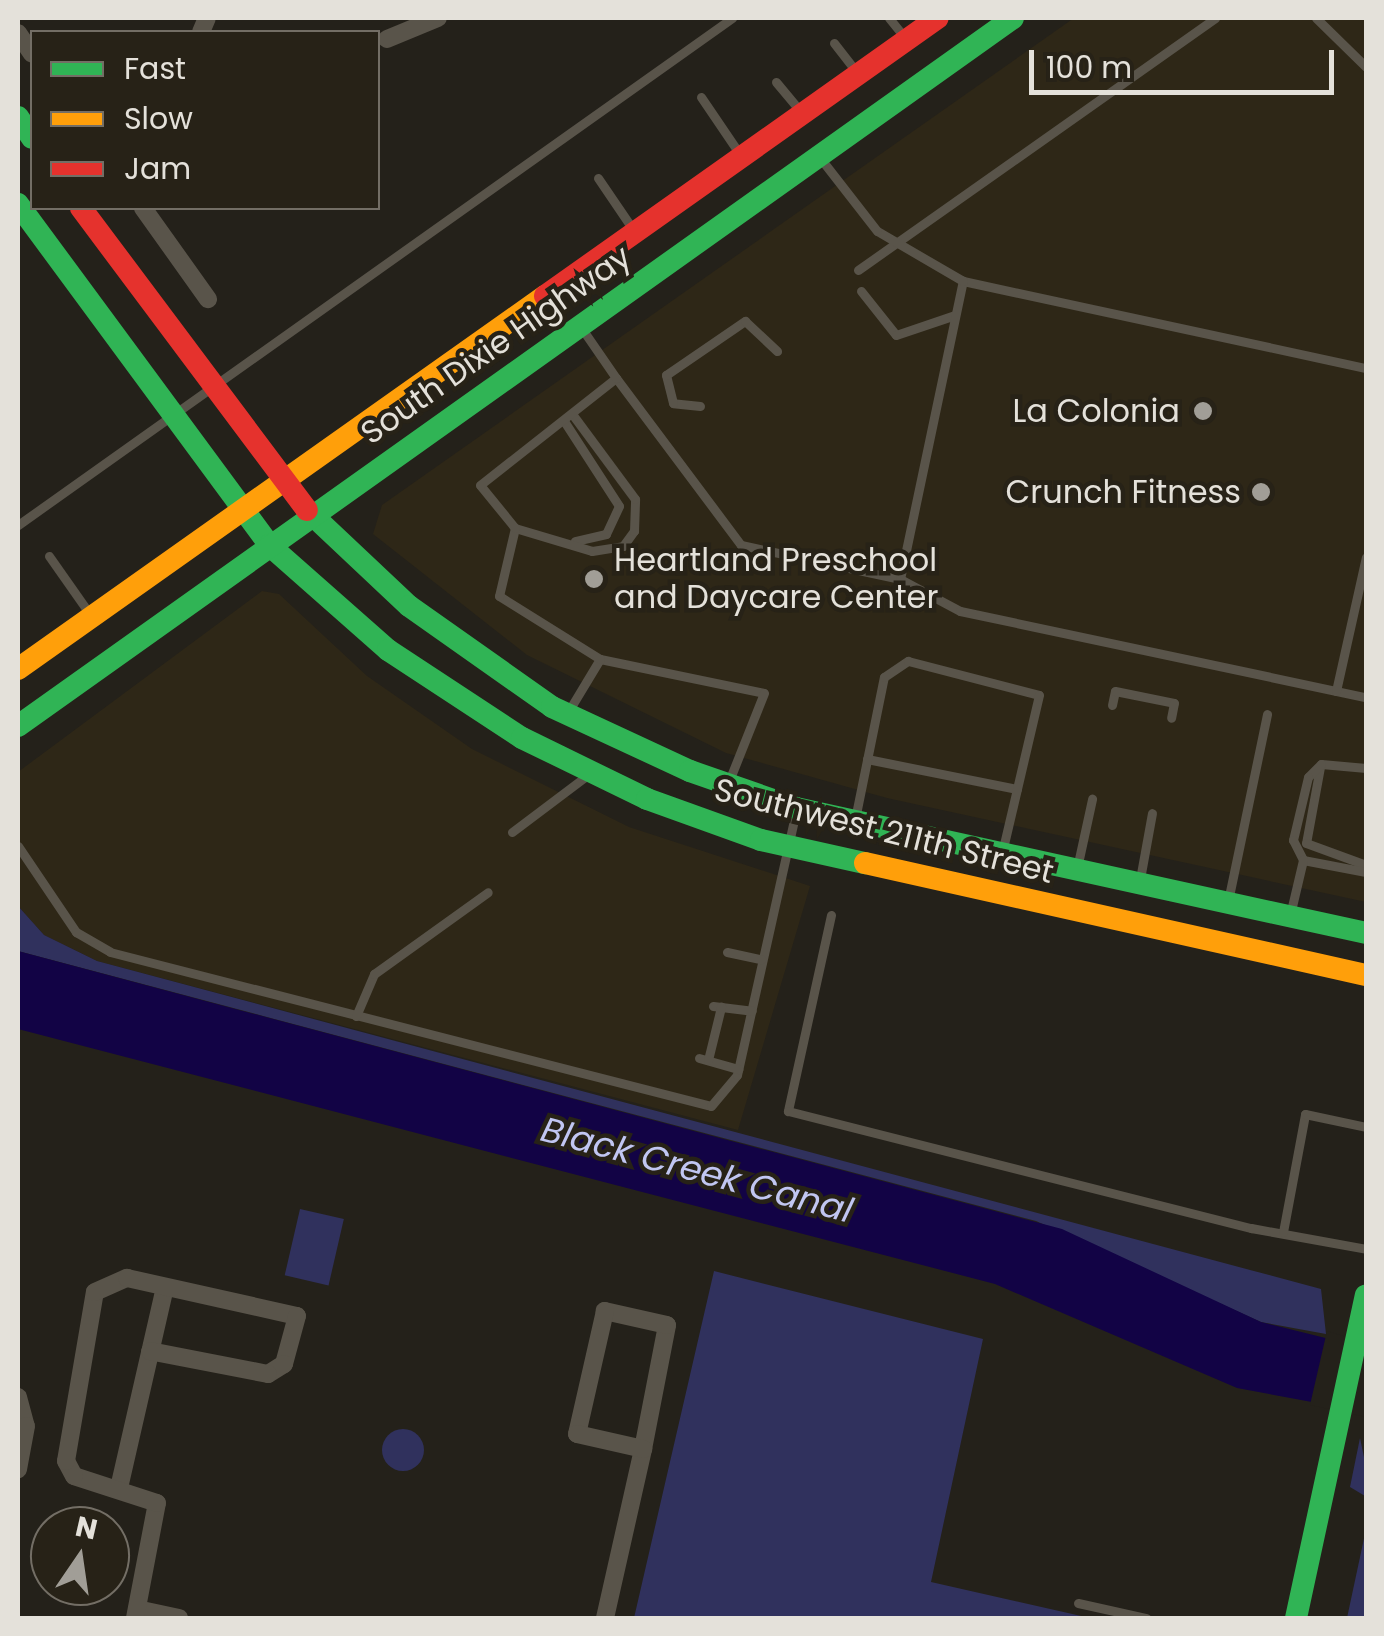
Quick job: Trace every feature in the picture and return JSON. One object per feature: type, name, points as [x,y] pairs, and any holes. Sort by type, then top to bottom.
[{"type":"main road","name":"South Dixie Highway","points":[[18,669],[937,18]]},
{"type":"main road","name":"South Dixie Highway","points":[[18,726],[1013,18]]},
{"type":"main road","name":"Southwest 211th Street","points":[[18,202],[268,545],[388,650],[588,774],[786,847],[1366,974]]},
{"type":"main road","name":"Southwest 211th Street","points":[[82,210],[279,484],[449,638],[567,715],[727,785],[796,808],[1366,933]]},
{"type":"main road","points":[[1296,1618],[1366,1295]]},
{"type":"street","points":[[387,39],[438,18]]},
{"type":"street","points":[[144,210],[208,299]]},
{"type":"street","points":[[150,1352],[268,1374],[288,1358],[297,1316],[115,1278],[95,1292],[66,1461],[74,1476],[118,1488],[159,1508],[136,1614],[179,1618]]},
{"type":"street","points":[[118,1488],[165,1287]]},
{"type":"street","points":[[605,1618],[643,1449],[667,1325],[605,1311],[577,1434],[643,1449]]},
{"type":"street","points":[[18,1469],[26,1426],[19,1398]]},
{"type":"lane","points":[[18,525],[732,18]]},
{"type":"lane","points":[[890,18],[906,40]]},
{"type":"lane","points":[[858,270],[1216,18]]},
{"type":"lane","points":[[1316,18],[1366,67]]},
{"type":"lane","points":[[834,43],[858,74]]},
{"type":"lane","points":[[776,82],[802,113]]},
{"type":"lane","points":[[701,97],[742,156]]},
{"type":"lane","points":[[818,156],[895,243],[963,282],[1366,368]]},
{"type":"lane","points":[[598,178],[635,232]]},
{"type":"lane","points":[[900,579],[963,282]]},
{"type":"lane","points":[[861,291],[896,335],[955,315]]},
{"type":"lane","points":[[700,406],[673,404],[666,375],[745,321],[777,351]]},
{"type":"lane","points":[[579,326],[741,545],[900,579],[960,610],[1366,697]]},
{"type":"lane","points":[[568,418],[635,500],[637,517],[623,546],[610,551],[515,528],[480,485],[616,378]]},
{"type":"lane","points":[[567,541],[606,534],[619,506],[568,418]]},
{"type":"lane","points":[[515,528],[499,596],[600,658],[764,693],[727,785]]},
{"type":"lane","points":[[49,556],[91,616]]},
{"type":"lane","points":[[1336,691],[1366,557]]},
{"type":"lane","points":[[567,715],[600,658]]},
{"type":"lane","points":[[854,822],[884,677],[908,661],[1039,695],[1002,854]]},
{"type":"lane","points":[[1112,705],[1115,691],[1174,703],[1171,718]]},
{"type":"lane","points":[[1228,904],[1267,714]]},
{"type":"lane","points":[[867,759],[1016,789]]},
{"type":"lane","points":[[1320,764],[1366,768]]},
{"type":"lane","points":[[1289,916],[1303,860],[1293,840],[1308,777],[1320,764]]},
{"type":"lane","points":[[1320,764],[1306,843],[1366,869]]},
{"type":"lane","points":[[512,832],[588,774]]},
{"type":"lane","points":[[1076,871],[1092,799]]},
{"type":"lane","points":[[18,846],[76,932],[96,946],[689,1105],[721,1101],[738,1069],[796,808]]},
{"type":"lane","points":[[1139,884],[1152,812]]},
{"type":"lane","points":[[1303,860],[1366,869]]},
{"type":"lane","points":[[356,1016],[374,974],[488,892]]},
{"type":"lane","points":[[831,915],[788,1110],[1366,1249]]},
{"type":"lane","points":[[726,952],[761,960]]},
{"type":"lane","points":[[738,1069],[704,1059],[716,1006],[752,1011]]},
{"type":"lane","points":[[1283,1232],[1305,1114],[1366,1128]]},
{"type":"lane","points":[[1078,1602],[1146,1618]]},
{"type":"shaded area","points":[[1074,18],[1366,18],[1366,902],[887,798],[726,753],[527,655],[373,534],[382,505]]},
{"type":"shaded area","points":[[262,591],[279,594],[367,676],[472,749],[629,827],[810,886],[738,1130],[97,961],[44,935],[18,906],[18,772]]},
{"type":"shaded area","points":[[18,906],[44,935],[97,961],[1321,1289],[1326,1334],[1261,1322],[1036,1221],[18,951]]},
{"type":"shaded area","points":[[300,1209],[344,1219],[329,1285],[285,1275]]},
{"type":"shaded area","points":[[714,1271],[983,1339],[931,1582],[1090,1618],[634,1618]]},
{"type":"shaded area","points":[[403,1429],[418,1435],[424,1450],[418,1465],[403,1471],[388,1465],[382,1450],[388,1435]]},
{"type":"shaded area","points":[[1360,1438],[1366,1467],[1365,1496],[1350,1487]]},
{"type":"shaded area","points":[[1366,1529],[1366,1618],[1347,1618]]},
{"type":"water","name":"Black Creek Canal","points":[[18,951],[1062,1229],[1261,1322],[1366,1348],[1366,1412],[1237,1388],[995,1284],[18,1029]]},
{"type":"pier","points":[[1327,1331],[1366,1343],[1366,1417],[1310,1405]]},
{"type":"traffic: fast","points":[[18,726],[1013,18]]},
{"type":"traffic: fast","points":[[18,117],[30,135]]},
{"type":"traffic: fast","points":[[18,204],[269,545],[388,650],[522,738],[647,799],[761,840],[865,863]]},
{"type":"traffic: fast","points":[[307,510],[409,606],[552,707],[690,771],[796,808],[1366,933]]},
{"type":"traffic: fast","points":[[1296,1618],[1366,1295]]},
{"type":"traffic: slow","points":[[18,669],[545,296]]},
{"type":"traffic: slow","points":[[865,863],[1366,975]]},
{"type":"traffic: jam","points":[[545,296],[937,18]]},
{"type":"traffic: jam","points":[[82,210],[307,510]]},
{"type":"place","name":"La Colonia","points":[[1203,411]]},
{"type":"place","name":"Crunch Fitness","points":[[1261,492]]},
{"type":"place","name":"Heartland Preschool and Daycare Center","points":[[594,579]]}]
